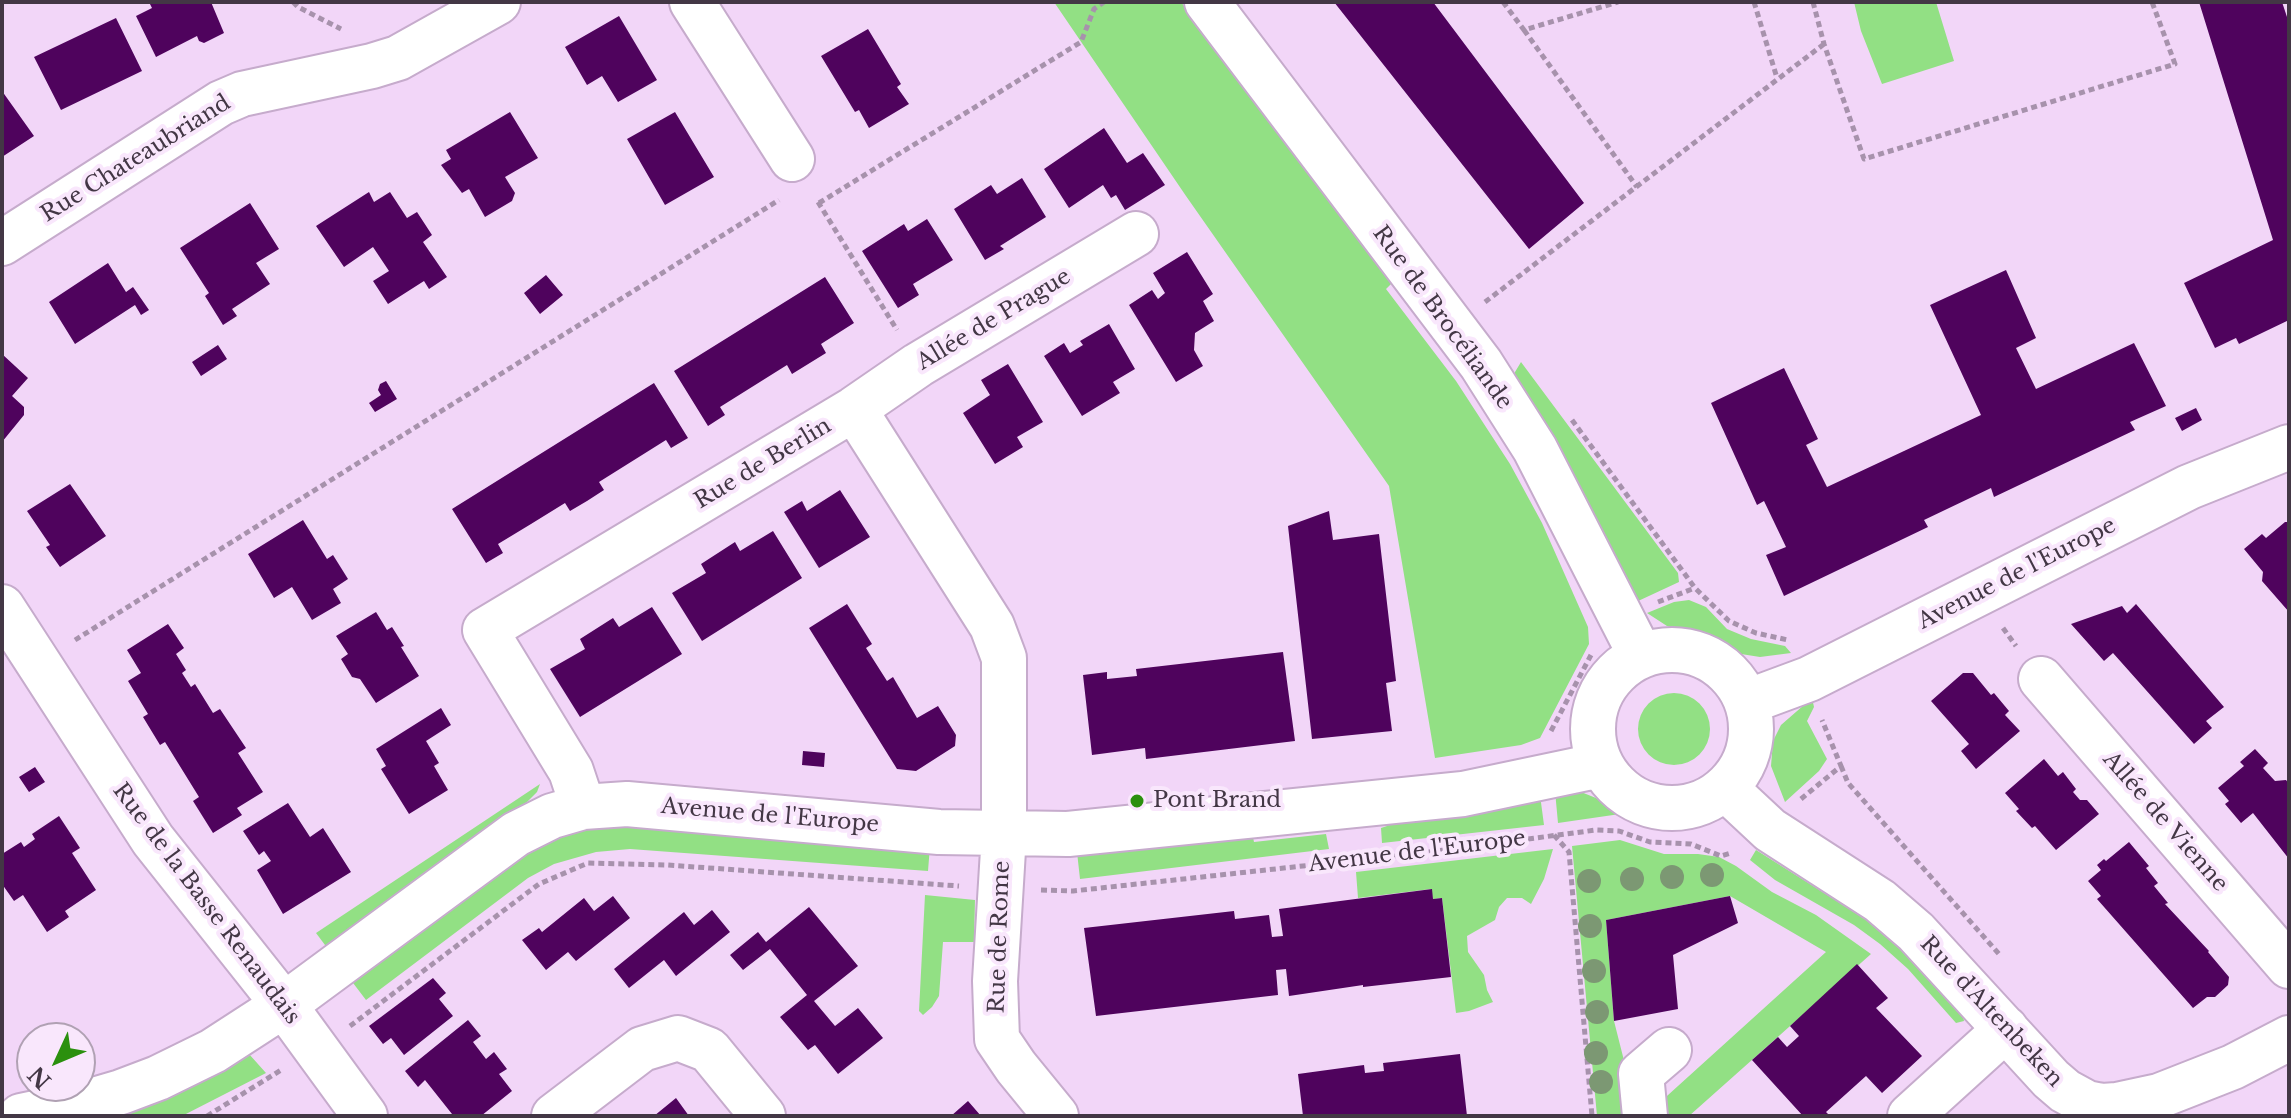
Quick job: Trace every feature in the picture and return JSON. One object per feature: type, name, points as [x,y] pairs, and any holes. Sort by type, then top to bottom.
[{"type":"street","name":"Rue Chateaubriand","points":[[2,243],[221,103],[242,94],[398,58],[498,2]]},
{"type":"street","points":[[692,2],[786,180]]},
{"type":"street","name":"Rue de Brocéliande","points":[[1207,2],[1481,364],[1535,449],[1641,656]]},
{"type":"street","name":"Allée de Prague","points":[[854,409],[918,365],[1136,234]]},
{"type":"street","name":"Rue de Berlin","points":[[583,807],[571,771],[485,630],[854,409],[992,626],[1004,658],[1004,834]]},
{"type":"street","name":"Avenue de l'Europe","points":[[1747,702],[1809,679],[2189,487],[2289,447]]},
{"type":"street","name":"Rue de la Basse Renaudais","points":[[2,607],[153,840],[284,1005],[365,1116]]},
{"type":"street","points":[[1672,650],[1703,656],[1730,675],[1747,702],[1751,733],[1744,763],[1725,788],[1708,800],[1687,808],[1665,809],[1644,804],[1619,788],[1601,765],[1593,740],[1594,714],[1602,689],[1619,669],[1641,656],[1672,650]]},
{"type":"street","name":"Allée de Vienne","points":[[2041,679],[2289,966]]},
{"type":"street","name":"Avenue de l'Europe","points":[[21,1116],[87,1102],[158,1078],[243,1033],[516,834],[552,816],[583,807],[627,804],[939,832],[1068,834],[1463,794],[1601,765]]},
{"type":"street","name":"Rue d'Altenbeken","points":[[1725,788],[1770,830],[1880,901],[1907,924],[1936,951],[2065,1091],[2087,1103],[2102,1106],[2133,1103],[2159,1096],[2233,1067],[2289,1038]]},
{"type":"street","name":"Rue de Rome","points":[[1004,834],[995,981],[997,1039],[1056,1116]]},
{"type":"street","points":[[1910,1116],[2006,1029]]},
{"type":"street","points":[[554,1116],[642,1049],[678,1038],[709,1050],[763,1116]]},
{"type":"street","points":[[1645,1116],[1641,1074],[1669,1050]]},
{"type":"path","points":[[918,365],[819,203],[1081,42],[1094,9],[1104,2]]},
{"type":"path","points":[[1503,2],[1637,187]]},
{"type":"path","points":[[1524,30],[1618,2]]},
{"type":"path","points":[[1754,2],[1777,78]]},
{"type":"path","points":[[1813,2],[1824,44],[1864,159],[2175,64],[2152,2]]},
{"type":"path","points":[[1484,303],[1824,44]]},
{"type":"path","points":[[37,664],[786,180]]},
{"type":"path","points":[[1584,437],[1695,588],[1729,621],[1756,633],[1790,640],[1800,647],[1820,716],[1848,783],[2010,965]]},
{"type":"path","points":[[1790,808],[1841,766]]},
{"type":"path","name":"Avenue de l'Europe","points":[[207,1116],[316,1051],[539,884],[588,863],[668,865],[1000,889],[1073,891],[1422,853],[1554,835],[1619,831],[1650,842],[1691,844],[1721,856],[1742,850]]},
{"type":"path","points":[[1554,835],[1569,852],[1592,1116]]},
{"type":"green space","points":[[1054,2],[1181,2],[1393,282],[1386,289],[1456,381],[1510,464],[1542,523],[1588,627],[1589,644],[1540,738],[1521,745],[1435,758],[1389,486]]},
{"type":"green space","points":[[1854,2],[1936,2],[1954,61],[1882,84],[1861,31]]},
{"type":"green space","points":[[1521,362],[1678,573],[1679,582],[1636,602],[1515,381],[1515,372]]},
{"type":"green space","points":[[1689,600],[1706,607],[1727,629],[1751,639],[1785,646],[1791,653],[1760,657],[1741,654],[1714,639],[1667,626],[1647,613],[1674,602]]},
{"type":"green space","points":[[1674,693],[1700,703],[1710,729],[1700,755],[1674,765],[1648,755],[1638,729],[1648,703]]},
{"type":"green space","points":[[1812,698],[1814,707],[1807,721],[1827,759],[1819,771],[1785,802],[1771,766],[1773,741],[1781,725]]},
{"type":"green space","points":[[540,784],[537,792],[523,806],[328,949],[316,933]]},
{"type":"green space","points":[[1555,791],[1581,792],[1620,814],[1558,823]]},
{"type":"green space","points":[[1540,795],[1544,825],[1382,843],[1381,828],[1387,826],[1387,817]]},
{"type":"green space","points":[[611,824],[930,846],[928,871],[630,849],[596,852],[554,864],[528,878],[366,1000],[350,979],[503,865],[564,833]]},
{"type":"green space","points":[[1252,833],[1254,842],[1326,834],[1329,849],[1080,879],[1077,852]]},
{"type":"green space","points":[[1620,840],[1664,854],[1719,857],[1772,892],[1816,915],[1871,954],[1689,1116],[1660,1116],[1657,1105],[1826,952],[1730,896],[1606,920],[1614,1021],[1638,1116],[1597,1116],[1572,846]]},
{"type":"green space","points":[[1553,849],[1544,879],[1531,904],[1522,898],[1507,898],[1499,907],[1495,920],[1467,936],[1468,952],[1484,975],[1493,1002],[1469,1011],[1456,1013],[1442,898],[1433,899],[1431,889],[1358,898],[1356,872]]},
{"type":"green space","points":[[1756,850],[1891,935],[1962,1011],[1964,1021],[1956,1023],[1908,969],[1880,944],[1854,925],[1775,880],[1750,860]]},
{"type":"green space","points":[[925,895],[975,900],[974,942],[943,942],[939,996],[923,1015],[919,1011]]},
{"type":"green space","points":[[249,1054],[266,1073],[182,1116],[107,1116],[206,1076]]},
{"type":"building","points":[[149,2],[211,2],[224,33],[204,43],[197,36],[156,57],[136,16],[152,8]]},
{"type":"building","points":[[1334,2],[1433,2],[1584,203],[1529,249]]},
{"type":"building","points":[[2199,2],[2282,2],[2289,23],[2289,320],[2239,344],[2236,338],[2215,348],[2184,283],[2273,240]]},
{"type":"building","points":[[619,16],[657,80],[618,102],[602,76],[587,85],[565,47]]},
{"type":"building","points":[[116,18],[142,71],[61,110],[34,57]]},
{"type":"building","points":[[868,29],[901,84],[897,87],[909,104],[869,128],[859,110],[855,112],[821,56]]},
{"type":"building","points":[[2,91],[34,136],[2,157]]},
{"type":"building","points":[[510,112],[538,158],[505,177],[515,193],[512,201],[485,217],[469,189],[462,193],[441,165],[451,159],[446,150]]},
{"type":"building","points":[[675,112],[714,177],[665,205],[627,139]]},
{"type":"building","points":[[1104,128],[1127,163],[1143,153],[1165,185],[1125,210],[1116,195],[1111,198],[1103,185],[1069,208],[1044,169]]},
{"type":"building","points":[[1022,178],[1046,217],[1000,246],[1004,249],[985,260],[954,209],[991,185],[997,194]]},
{"type":"building","points":[[369,192],[374,202],[390,192],[407,218],[417,212],[432,235],[423,242],[447,277],[429,289],[424,281],[388,304],[373,281],[389,271],[373,247],[344,267],[316,226]]},
{"type":"building","points":[[250,203],[279,249],[256,263],[270,284],[232,309],[237,316],[223,325],[205,296],[209,293],[180,248]]},
{"type":"building","points":[[927,219],[953,260],[913,284],[919,295],[898,308],[862,251],[904,224],[908,231]]},
{"type":"building","points":[[1187,252],[1213,294],[1203,301],[1214,321],[1195,333],[1194,350],[1203,366],[1176,382],[1129,305],[1152,290],[1158,299],[1165,293],[1153,273]]},
{"type":"building","points":[[108,263],[126,292],[133,287],[149,310],[141,315],[135,305],[75,344],[49,302]]},
{"type":"building","points":[[2006,270],[2036,338],[2016,348],[2036,389],[2134,343],[2166,406],[2130,422],[2135,430],[1994,497],[1991,488],[1924,520],[1928,527],[1784,596],[1766,555],[1786,547],[1764,501],[1757,505],[1711,403],[1784,368],[1818,439],[1806,445],[1827,487],[1981,415],[1930,305]]},
{"type":"building","points":[[546,275],[563,295],[540,314],[524,293]]},
{"type":"building","points":[[825,277],[854,323],[821,344],[826,353],[792,374],[787,365],[720,407],[725,415],[708,426],[674,371]]},
{"type":"building","points":[[1109,324],[1135,369],[1113,382],[1120,393],[1082,416],[1044,356],[1064,343],[1070,353],[1083,345],[1080,341]]},
{"type":"building","points":[[218,345],[227,359],[201,376],[192,362]]},
{"type":"building","points":[[2,354],[28,378],[12,396],[24,407],[24,415],[2,442]]},
{"type":"building","points":[[1008,364],[1043,422],[1017,437],[1023,447],[995,464],[963,413],[990,395],[981,380]]},
{"type":"building","points":[[386,381],[397,399],[375,412],[369,403],[381,395],[378,390],[380,384]]},
{"type":"building","points":[[654,383],[688,438],[671,448],[666,440],[599,482],[604,490],[587,501],[570,511],[565,503],[498,544],[503,553],[486,563],[452,509]]},
{"type":"building","points":[[2196,408],[2202,420],[2182,431],[2175,418]]},
{"type":"building","points":[[70,484],[106,536],[60,567],[46,547],[50,545],[27,511]]},
{"type":"building","points":[[840,490],[870,537],[819,568],[784,512],[802,501],[807,511]]},
{"type":"building","points":[[1329,511],[1333,540],[1379,534],[1396,681],[1386,683],[1392,731],[1312,739],[1288,526]]},
{"type":"building","points":[[303,520],[327,559],[333,555],[348,579],[333,589],[341,603],[312,620],[292,587],[274,598],[248,554]]},
{"type":"building","points":[[2289,522],[2289,612],[2262,581],[2263,572],[2244,549],[2262,534],[2266,538]]},
{"type":"building","points":[[773,531],[802,578],[702,641],[672,593],[706,573],[701,564],[735,542],[740,551]]},
{"type":"building","points":[[847,604],[872,644],[866,648],[887,681],[893,677],[917,718],[938,706],[956,735],[955,746],[916,771],[897,769],[809,628]]},
{"type":"building","points":[[2136,604],[2224,707],[2206,721],[2212,728],[2194,744],[2113,653],[2104,661],[2071,624],[2122,606],[2127,613]]},
{"type":"building","points":[[652,607],[682,654],[580,717],[550,669],[585,649],[580,639],[613,618],[619,627]]},
{"type":"building","points":[[376,612],[387,630],[392,627],[419,676],[376,703],[360,679],[352,677],[341,659],[348,654],[336,636]]},
{"type":"building","points":[[168,624],[184,648],[176,654],[186,670],[182,673],[191,687],[195,684],[213,713],[220,709],[246,748],[238,753],[263,792],[237,808],[242,815],[213,833],[193,801],[199,797],[165,742],[160,745],[143,717],[148,714],[128,681],[141,673],[127,650]]},
{"type":"building","points":[[1283,652],[1295,741],[1146,759],[1145,748],[1092,755],[1083,675],[1107,672],[1107,679],[1137,676],[1136,669]]},
{"type":"building","points":[[1963,673],[1973,673],[1991,695],[1994,693],[2009,711],[2005,715],[2020,731],[1976,769],[1961,751],[1969,744],[1931,701]]},
{"type":"building","points":[[441,708],[451,725],[426,741],[439,763],[434,766],[448,790],[409,814],[381,769],[386,766],[376,749]]},
{"type":"building","points":[[2255,749],[2268,763],[2263,768],[2275,781],[2286,780],[2289,784],[2289,859],[2253,813],[2241,823],[2225,804],[2229,801],[2218,788],[2244,766],[2240,762]]},
{"type":"building","points":[[803,751],[825,753],[824,767],[802,765]]},
{"type":"building","points":[[2044,759],[2058,776],[2063,772],[2076,789],[2073,792],[2080,800],[2087,800],[2099,814],[2056,850],[2035,826],[2032,828],[2016,811],[2019,809],[2005,793]]},
{"type":"building","points":[[35,767],[45,782],[29,792],[19,777]]},
{"type":"building","points":[[288,803],[310,837],[323,828],[351,872],[283,914],[257,870],[271,861],[264,851],[259,855],[243,831]]},
{"type":"building","points":[[59,816],[80,848],[72,853],[96,890],[65,911],[69,917],[47,932],[23,895],[14,901],[2,884],[2,854],[21,842],[24,847],[35,839],[32,834]]},
{"type":"building","points":[[2129,842],[2149,866],[2146,868],[2158,883],[2154,886],[2168,903],[2165,904],[2229,977],[2228,985],[2215,997],[2207,997],[2193,1008],[2097,899],[2101,896],[2088,881],[2101,870],[2097,865]]},
{"type":"building","points":[[1432,889],[1433,899],[1442,898],[1451,977],[1289,996],[1286,969],[1276,970],[1278,995],[1096,1016],[1084,928],[1234,911],[1235,919],[1269,915],[1272,937],[1283,936],[1279,909]]},
{"type":"building","points":[[613,896],[630,918],[576,961],[568,952],[546,970],[522,940],[539,928],[542,932],[584,898],[594,911]]},
{"type":"building","points":[[1730,896],[1738,923],[1673,955],[1678,1009],[1614,1021],[1606,920]]},
{"type":"building","points":[[809,907],[858,966],[814,1001],[835,1026],[858,1008],[883,1038],[838,1074],[815,1045],[808,1050],[780,1017],[807,995],[770,949],[743,970],[730,955],[758,932],[766,942]]},
{"type":"building","points":[[712,910],[730,932],[676,976],[664,960],[629,988],[614,969],[684,912],[694,925]]},
{"type":"building","points":[[1857,964],[1888,998],[1876,1008],[1922,1056],[1882,1093],[1866,1076],[1826,1112],[1830,1116],[1803,1116],[1752,1060],[1778,1037],[1787,1047],[1799,1036],[1790,1026]]},
{"type":"building","points":[[433,978],[446,993],[439,999],[453,1016],[404,1055],[391,1038],[383,1044],[369,1026]]},
{"type":"building","points":[[468,1020],[481,1036],[473,1042],[486,1059],[494,1052],[507,1069],[499,1074],[512,1091],[481,1116],[450,1116],[452,1114],[425,1080],[418,1087],[405,1071]]},
{"type":"building","points":[[1460,1054],[1467,1116],[1303,1116],[1298,1074],[1364,1065],[1365,1073],[1384,1071],[1383,1063]]},
{"type":"building","points":[[676,1098],[689,1116],[654,1116]]},
{"type":"building","points":[[968,1101],[981,1116],[951,1116]]},
{"type":"place","name":"Pont Brand","points":[[1137,801]]}]
